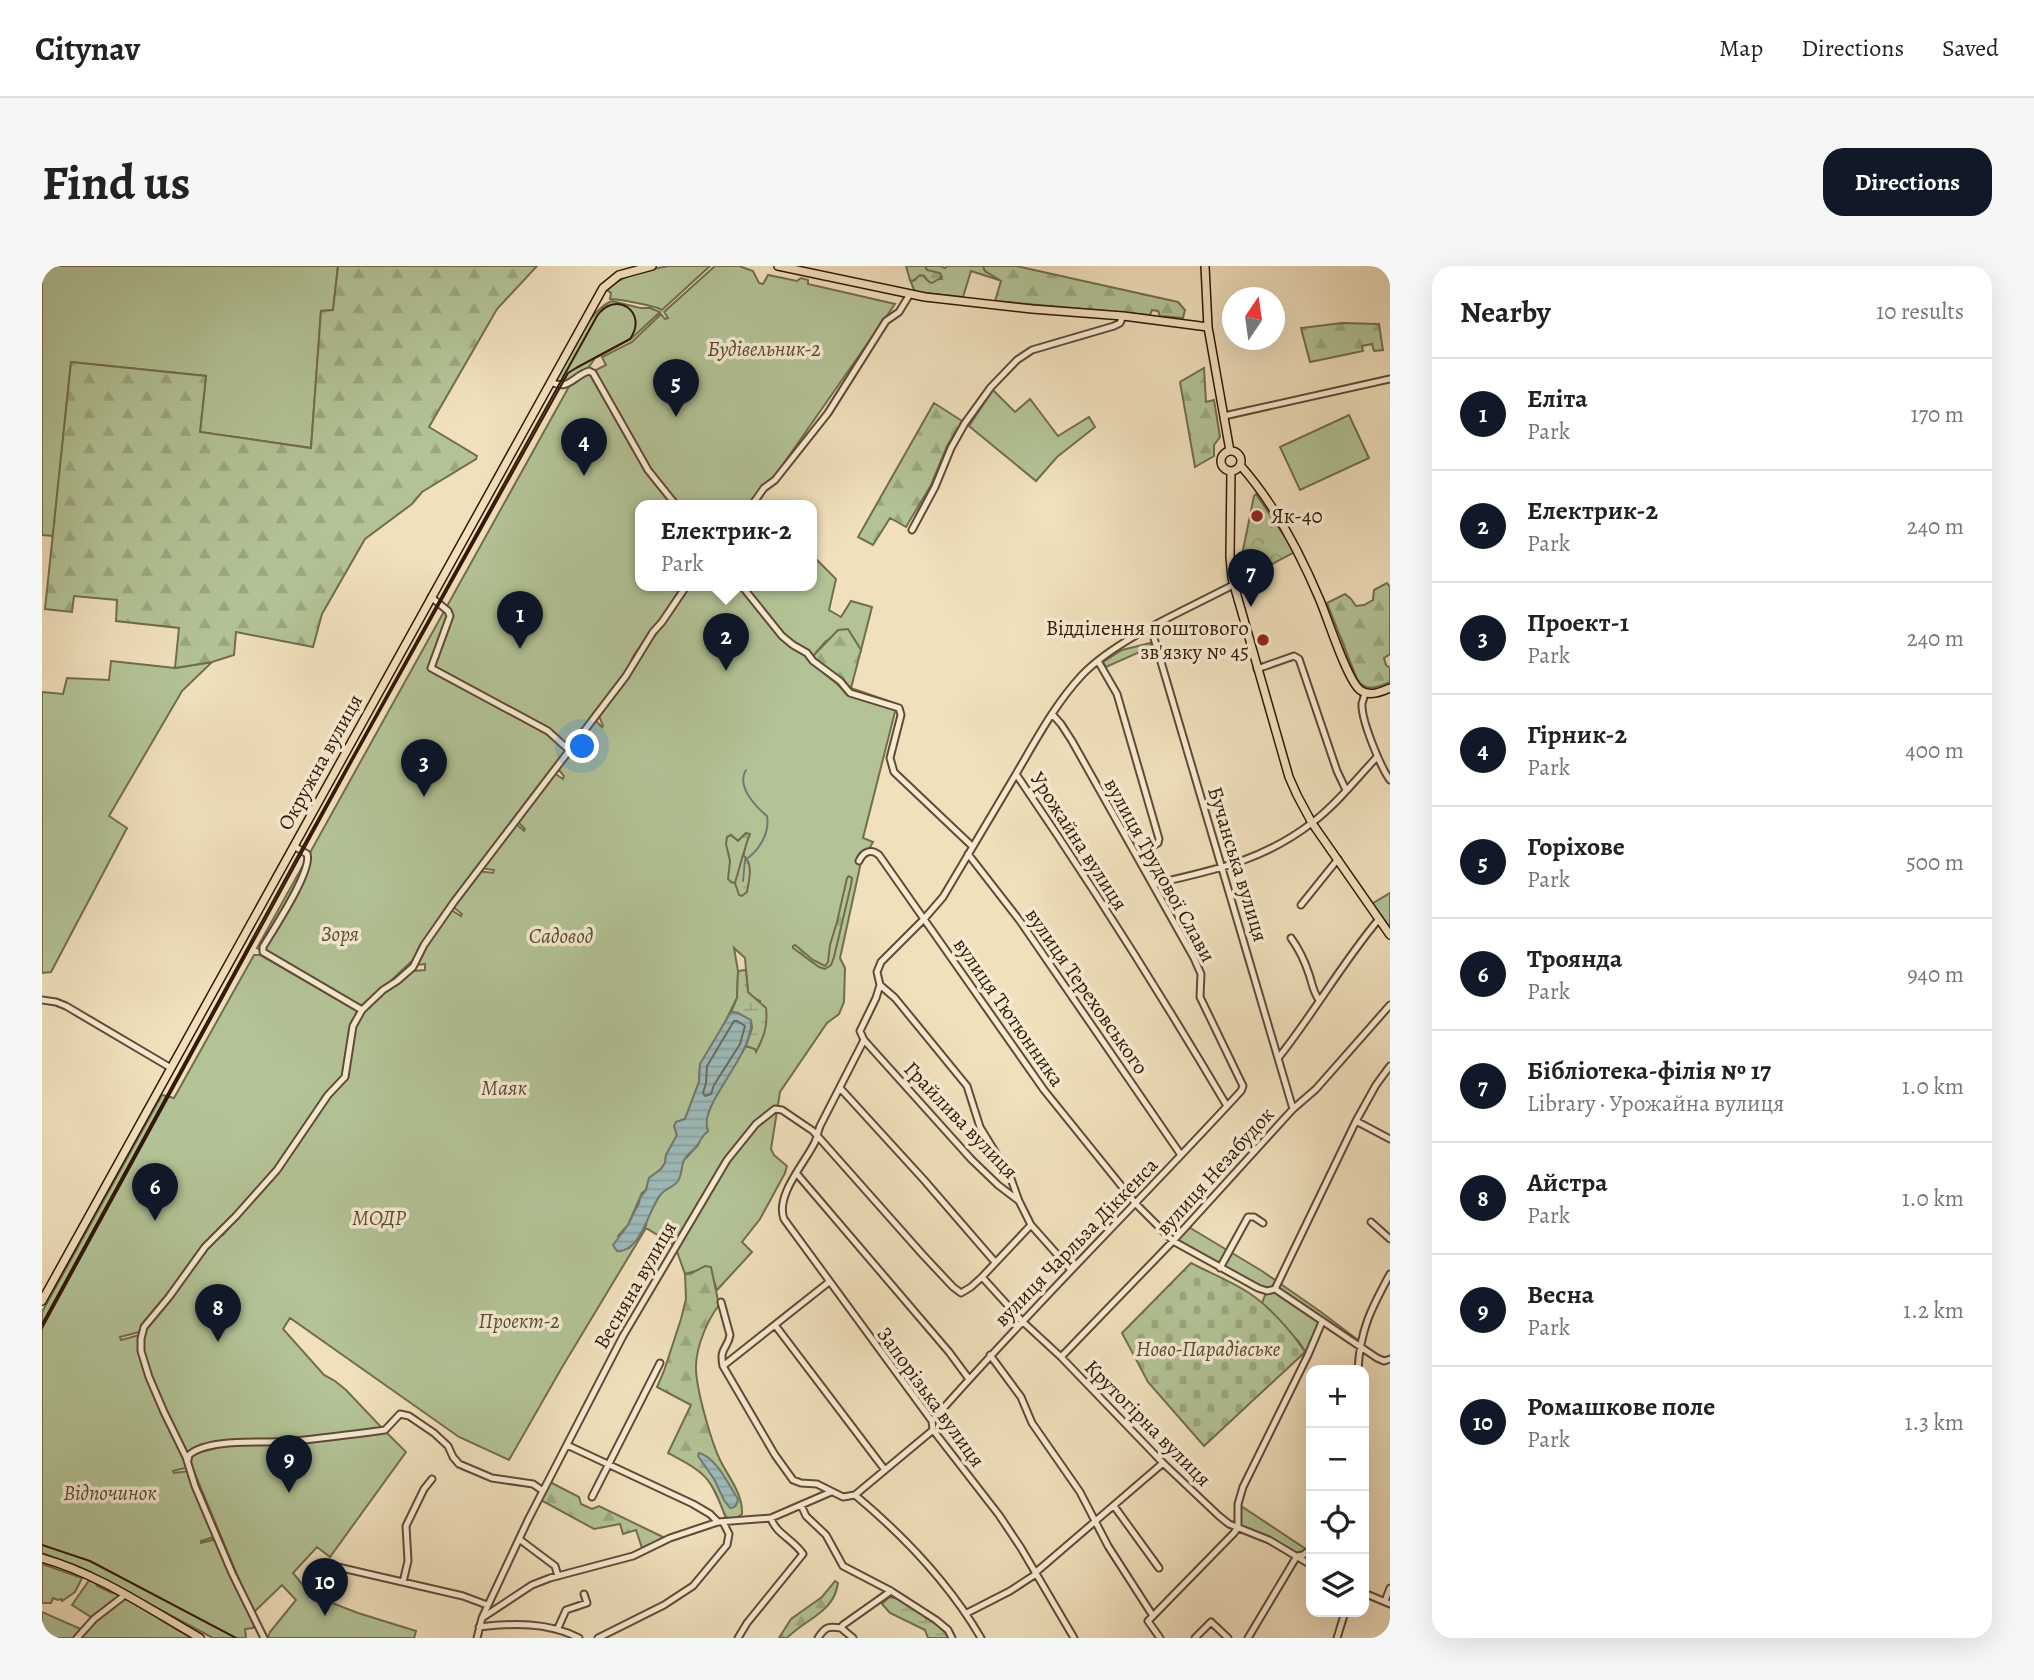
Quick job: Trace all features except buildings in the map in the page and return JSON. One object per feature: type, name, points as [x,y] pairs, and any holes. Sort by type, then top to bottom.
[{"type":"main road","name":"Окружна вулиця","points":[[42,1301],[607,283],[619,275],[652,266]]},
{"type":"main road","points":[[778,266],[910,294],[1208,327]]},
{"type":"main road","points":[[1205,266],[1208,327],[1230,451]]},
{"type":"main road","points":[[1230,451],[1239,455],[1240,465],[1253,479],[1298,552],[1357,688],[1365,693],[1381,692],[1390,688]]},
{"type":"main road","points":[[1230,451],[1222,456],[1221,461],[1223,466],[1231,471]]},
{"type":"main road","points":[[1231,471],[1240,465]]},
{"type":"main road","points":[[1231,471],[1230,557],[1233,585],[1292,785],[1312,823],[1390,934]]},
{"type":"main road","points":[[42,1558],[82,1573],[200,1638]]},
{"type":"street","points":[[756,500],[764,488],[775,480],[828,413],[886,321],[899,312],[910,294]]},
{"type":"street","points":[[912,530],[965,423],[991,387],[1017,360],[1032,350],[1114,326],[1120,323],[1123,316]]},
{"type":"street","points":[[551,382],[569,384],[581,373],[593,373],[648,470],[672,500]]},
{"type":"street","points":[[1224,416],[1390,379]]},
{"type":"street","name":"Урожайна вулиця","points":[[1227,1106],[1163,998],[1076,861],[1016,774],[1052,714],[1080,677],[1098,661],[1151,628],[1233,585]]},
{"type":"street","points":[[264,1638],[232,1573],[149,1377],[141,1351],[144,1327],[205,1247],[277,1170],[328,1096],[345,1077],[353,1026],[362,1010],[414,967],[424,946],[467,883],[630,671],[653,632],[683,591]]},
{"type":"street","points":[[746,591],[782,636],[807,653],[850,693],[896,706],[901,710],[890,758],[891,767],[897,777],[972,846]]},
{"type":"street","points":[[431,597],[448,611],[450,616],[430,668],[548,731],[570,751]]},
{"type":"street","name":"Бучанська вулиця","points":[[1151,628],[1293,1109]]},
{"type":"street","points":[[1257,669],[1294,656],[1299,659],[1346,790]]},
{"type":"street","points":[[1098,661],[1118,694],[1159,839],[1158,843],[1136,855]]},
{"type":"street","points":[[1365,693],[1363,709],[1377,757],[1390,780]]},
{"type":"street","name":"вулиця Трудової Слави","points":[[1052,714],[1072,741],[1198,965],[1201,978],[1200,997],[1243,1084]]},
{"type":"street","points":[[1154,884],[1261,855],[1312,823],[1377,757]]},
{"type":"street","points":[[969,1379],[797,1174],[864,1040],[860,1031],[876,999],[880,985],[877,972],[881,962],[943,897],[1016,774]]},
{"type":"street","points":[[294,846],[307,854],[309,861],[263,947],[263,952],[362,1010]]},
{"type":"street","name":"вулиця Тютюнника","points":[[859,861],[862,855],[869,851],[879,855],[1044,1090],[1136,1204],[1173,1241],[1258,1288],[1267,1291],[1275,1289],[1359,1347],[1384,1361],[1390,1359]]},
{"type":"street","name":"вулиця Тереховського","points":[[968,853],[1026,931],[1181,1155]]},
{"type":"street","points":[[1301,905],[1338,859]]},
{"type":"street","points":[[1279,1057],[1379,919]]},
{"type":"street","points":[[1291,938],[1300,952],[1319,1000]]},
{"type":"street","points":[[880,985],[895,998],[963,1080],[980,1127],[1010,1176],[1019,1200]]},
{"type":"street","points":[[42,1000],[66,1006],[171,1068]]},
{"type":"street","name":"вулиця Незабудок","points":[[1061,1356],[1173,1241],[1390,1005]]},
{"type":"street","name":"Грайлива вулиця","points":[[864,1040],[971,1159],[998,1185],[1019,1200],[1031,1225],[1071,1270]]},
{"type":"street","points":[[1275,1289],[1356,1121],[1390,1066]]},
{"type":"street","name":"вулиця Чарльза Діккенса","points":[[932,1421],[990,1354],[1241,1091],[1243,1084]]},
{"type":"street","points":[[839,1088],[995,1262]]},
{"type":"street","name":"Весняна вулиця","points":[[477,1638],[487,1605],[623,1336],[727,1160],[756,1124],[775,1108],[789,1114],[817,1136]]},
{"type":"street","points":[[1356,1121],[1390,1139]]},
{"type":"street","points":[[817,1136],[961,1293],[982,1277],[1031,1225]]},
{"type":"street","name":"Запорізька вулиця","points":[[797,1174],[784,1198],[781,1212],[784,1219],[932,1421],[933,1430],[999,1515],[1074,1638]]},
{"type":"street","points":[[1220,1268],[1248,1217],[1252,1216],[1263,1223]]},
{"type":"street","points":[[1371,1222],[1390,1239]]},
{"type":"street","points":[[1358,1365],[1359,1347],[1367,1319],[1390,1274]]},
{"type":"street","name":"Крутогірна вулиця","points":[[982,1277],[1022,1321],[1061,1356],[1163,1463],[1219,1516],[1306,1562]]},
{"type":"street","points":[[723,1366],[829,1282]]},
{"type":"street","points":[[721,1302],[730,1335],[722,1352],[723,1366],[775,1455],[791,1478],[799,1483],[817,1484],[847,1497],[855,1495],[933,1430]]},
{"type":"street","points":[[1150,1618],[1238,1527],[1238,1504],[1243,1487],[1322,1322]]},
{"type":"street","points":[[775,1325],[885,1470]]},
{"type":"street","points":[[990,1354],[1021,1398],[1032,1423],[1080,1492],[1160,1638]]},
{"type":"street","points":[[592,1497],[660,1363]]},
{"type":"street","points":[[188,1464],[191,1452],[218,1444],[295,1441],[386,1430],[400,1414],[409,1416],[434,1433],[448,1446],[460,1464],[492,1478],[533,1484],[543,1491]]},
{"type":"street","points":[[566,1445],[692,1504],[721,1522],[729,1534],[727,1545],[692,1586],[664,1605],[598,1638]]},
{"type":"street","points":[[967,1613],[1010,1591],[1036,1573],[1163,1463]]},
{"type":"street","points":[[403,1583],[408,1561],[406,1526],[424,1489],[432,1479]]},
{"type":"street","points":[[482,1618],[532,1585],[633,1556],[670,1538],[721,1522],[771,1518],[831,1492]]},
{"type":"street","points":[[855,1495],[918,1552],[967,1613],[981,1638]]},
{"type":"street","points":[[800,1505],[806,1516],[826,1535],[843,1566],[936,1619],[952,1638]]},
{"type":"street","points":[[1114,1506],[1159,1568]]},
{"type":"street","points":[[738,1638],[803,1554],[773,1525],[771,1518]]},
{"type":"street","points":[[519,1539],[555,1566],[558,1576]]},
{"type":"street","points":[[1248,1638],[1297,1556],[1306,1553]]},
{"type":"street","points":[[329,1565],[472,1598],[487,1605]]},
{"type":"street","points":[[1369,1595],[1387,1602],[1390,1588]]},
{"type":"street","points":[[818,1638],[824,1628],[841,1628],[891,1591]]},
{"type":"street","points":[[558,1628],[566,1610],[587,1603],[584,1594]]},
{"type":"street","points":[[77,1638],[94,1619],[125,1595]]},
{"type":"street","points":[[1337,1638],[1343,1617]]},
{"type":"street","points":[[1195,1638],[1211,1622],[1228,1638]]},
{"type":"street","points":[[479,1627],[517,1624],[558,1628],[579,1638]]},
{"type":"street","points":[[841,1628],[853,1638]]},
{"type":"green space","points":[[57,266],[338,266],[333,310],[321,311],[311,448],[200,432],[206,376],[71,362],[53,536],[42,535],[42,272]]},
{"type":"green space","points":[[338,266],[537,266],[497,309],[429,427],[477,456],[476,459],[422,492],[412,504],[365,539],[322,614],[313,647],[236,632],[234,655],[212,662],[175,668],[179,628],[116,621],[117,600],[74,596],[72,612],[45,609],[71,362],[206,376],[200,432],[311,448],[321,311],[333,310]]},
{"type":"green space","points":[[668,266],[710,266],[662,310],[610,299],[611,293],[607,290],[620,280]]},
{"type":"green space","name":"Будівельник-2","points":[[715,266],[739,266],[753,271],[759,283],[763,284],[768,275],[797,281],[801,278],[808,280],[808,284],[895,304],[770,483],[755,500],[675,500],[650,470],[594,371],[606,365],[602,357],[632,342],[661,314],[665,319],[668,318],[664,312]]},
{"type":"green space","points":[[906,266],[925,266],[927,270],[940,273],[942,277],[932,283],[920,275],[913,281],[910,280]]},
{"type":"green space","points":[[925,266],[983,266],[985,271],[1002,281],[971,271],[963,297],[915,292],[910,280],[915,280],[917,276],[923,275],[927,280],[941,279]]},
{"type":"green space","points":[[983,266],[1016,266],[1178,302],[1185,310],[1183,318],[1160,316],[1158,311],[1152,310],[1150,315],[995,301],[1001,281],[985,271]]},
{"type":"green space","points":[[612,301],[660,312],[631,339],[595,358],[587,370],[574,376],[568,383],[555,381],[587,324],[603,306]]},
{"type":"green space","points":[[1342,323],[1379,324],[1383,350],[1374,351],[1372,344],[1362,346],[1363,351],[1310,362],[1301,328]]},
{"type":"green space","points":[[1204,368],[1206,402],[1214,400],[1220,437],[1214,445],[1214,456],[1195,467],[1180,382]]},
{"type":"green space","name":"Зоря","points":[[589,373],[646,473],[668,500],[635,500],[635,591],[680,591],[634,655],[625,674],[475,869],[414,959],[364,1006],[359,1006],[257,948],[571,383]]},
{"type":"green space","points":[[993,390],[1015,412],[1030,399],[1058,436],[1089,417],[1095,427],[1057,457],[1036,481],[969,426]]},
{"type":"green space","points":[[934,403],[962,421],[947,446],[931,485],[906,527],[890,518],[873,545],[858,537]]},
{"type":"green space","points":[[1349,415],[1369,458],[1300,490],[1280,447]]},
{"type":"green space","points":[[1256,494],[1295,552],[1247,577],[1241,560]]},
{"type":"green space","points":[[817,560],[836,579],[829,610],[841,617],[851,601],[872,607],[861,650],[848,630],[826,641],[813,656],[784,635],[749,591],[817,591]]},
{"type":"green space","points":[[1387,583],[1390,587],[1390,654],[1384,658],[1390,668],[1390,682],[1368,687],[1357,679],[1327,603],[1345,594],[1356,606],[1364,605],[1373,600],[1374,590]]},
{"type":"green space","points":[[686,591],[743,591],[780,638],[805,655],[849,694],[851,688],[897,704],[863,838],[873,842],[861,862],[840,958],[845,968],[844,1002],[839,1014],[827,1023],[780,1092],[771,1149],[787,1166],[760,1219],[742,1242],[752,1252],[717,1290],[712,1276],[699,1270],[685,1274],[675,1246],[646,1228],[509,1460],[459,1437],[290,1318],[283,1329],[324,1375],[346,1390],[383,1429],[273,1441],[218,1442],[191,1450],[187,1454],[151,1379],[143,1352],[145,1327],[206,1248],[223,1235],[278,1171],[329,1096],[347,1078],[355,1026],[364,1010],[412,971],[425,970],[425,964],[417,965],[425,946],[451,910],[461,916],[462,914],[452,906],[478,871],[493,873],[494,870],[480,868],[515,823],[524,831],[517,821],[554,773],[563,779],[564,776],[558,769],[594,721],[603,726],[599,716]],"holes":[[[746,833],[749,836],[746,843],[738,878],[730,869],[731,835],[738,841]],[[734,948],[745,958],[748,992],[760,1001],[755,1049],[746,1046],[713,1101],[705,1120],[708,1131],[659,1196],[647,1216],[646,1226],[629,1248],[618,1236],[628,1225],[642,1193],[646,1190],[649,1178],[665,1163],[666,1155],[677,1135],[674,1126],[676,1122],[685,1119],[699,1082],[700,1064],[715,1042],[737,998],[738,971]]]},
{"type":"green space","points":[[848,629],[861,650],[851,688],[814,660],[813,656],[838,630]]},
{"type":"green space","points":[[1150,643],[1151,647],[1106,667],[1103,662],[1122,650]]},
{"type":"green space","points":[[111,661],[175,668],[212,662],[182,691],[109,816],[127,828],[51,972],[42,973],[42,692],[63,694],[67,678],[109,680]]},
{"type":"green space","points":[[746,833],[750,834],[738,878],[735,883],[731,882],[728,879],[730,861],[727,837],[731,835],[738,841]]},
{"type":"green space","points":[[743,855],[749,863],[750,872],[747,892],[742,896],[739,895],[735,883]]},
{"type":"green space","points":[[849,876],[852,878],[851,885],[834,957],[831,965],[825,969],[793,946],[825,966]]},
{"type":"green space","points":[[1390,893],[1390,935],[1370,905]]},
{"type":"green space","name":"Відпочинок","points":[[254,955],[260,955],[357,1011],[351,1026],[343,1075],[274,1169],[222,1229],[203,1245],[139,1332],[120,1337],[121,1340],[139,1335],[139,1355],[187,1466],[173,1471],[189,1471],[214,1537],[201,1543],[217,1539],[254,1625],[253,1628],[245,1629],[246,1638],[213,1638],[86,1570],[42,1553],[42,1312],[162,1095],[174,1098]]},
{"type":"green space","points":[[744,970],[748,992],[766,1008],[765,1031],[756,1052],[746,1046],[752,1028],[751,1021],[731,1012],[737,998],[738,971]]},
{"type":"green space","points":[[1187,1226],[1262,1271],[1358,1340],[1322,1323],[1308,1355],[1262,1303],[1267,1290],[1173,1241]]},
{"type":"green space","name":"Ново-Парадівське","points":[[1191,1263],[1257,1298],[1280,1320],[1305,1352],[1204,1446],[1148,1382],[1122,1333]]},
{"type":"green space","points":[[705,1266],[711,1267],[719,1305],[701,1341],[696,1374],[712,1440],[735,1486],[742,1507],[742,1514],[728,1519],[705,1477],[668,1453],[691,1405],[657,1387],[686,1299],[685,1274]]},
{"type":"green space","points":[[386,1432],[406,1452],[330,1557],[317,1547],[293,1573],[307,1590],[306,1593],[416,1631],[414,1638],[268,1638],[296,1600],[282,1585],[253,1613],[190,1462],[191,1455],[219,1447]]},
{"type":"green space","points":[[548,1481],[579,1497],[581,1504],[592,1509],[599,1506],[663,1537],[642,1548],[636,1530],[623,1534],[620,1524],[594,1529],[539,1499]]},
{"type":"green space","points":[[1238,1504],[1306,1549],[1306,1552],[1297,1556],[1238,1527]]},
{"type":"green space","points":[[42,1564],[82,1578],[75,1592],[62,1601],[53,1598],[51,1603],[42,1603]]},
{"type":"green space","points":[[90,1579],[95,1581],[97,1586],[112,1593],[120,1592],[200,1638],[42,1638],[42,1612],[83,1630],[94,1619],[72,1605]]},
{"type":"green space","points":[[835,1581],[838,1583],[835,1593],[825,1609],[787,1638],[779,1638],[791,1619],[822,1597]]},
{"type":"green space","points":[[889,1597],[922,1613],[949,1638],[928,1638],[925,1630],[890,1613],[882,1604]]},
{"type":"water","points":[[731,1012],[751,1020],[750,1034],[710,1108],[708,1131],[684,1160],[678,1181],[663,1192],[657,1201],[638,1238],[625,1250],[617,1251],[613,1245],[628,1225],[646,1190],[649,1178],[665,1163],[666,1155],[677,1135],[674,1126],[676,1122],[685,1119],[699,1082],[700,1064]]},
{"type":"water","points":[[699,1453],[711,1460],[722,1472],[738,1499],[735,1506],[730,1508],[724,1500],[698,1456]]},
{"type":"waterway","points":[[743,881],[745,860],[755,852],[767,829],[767,816],[752,801],[745,789],[743,783],[746,770]]},
{"type":"tram line","points":[[42,1324],[597,316],[612,304],[627,307],[635,320],[635,329],[630,339],[568,373],[42,1328]]},
{"type":"tram line","points":[[42,1545],[90,1561],[236,1638]]},
{"type":"place","name":"Горіхове","points":[[676,417]]},
{"type":"place","name":"Гірник-2","points":[[584,476]]},
{"type":"place","name":"Як-40","points":[[1257,516]]},
{"type":"place","name":"Бібліотека-філія № 17","points":[[1251,607]]},
{"type":"place","name":"Відділення поштового зв'язку № 45","points":[[1263,640]]},
{"type":"place","name":"Еліта","points":[[520,649]]},
{"type":"place","name":"Електрик-2","points":[[726,671]]},
{"type":"place","name":"Проект-1","points":[[424,797]]},
{"type":"place","name":"Троянда","points":[[155,1221]]},
{"type":"place","name":"Айстра","points":[[218,1342]]},
{"type":"place","name":"Весна","points":[[289,1493]]},
{"type":"place","name":"Ромашкове поле","points":[[325,1616]]},
{"type":"park label","name":"Садовод","points":[[561,936]]},
{"type":"park label","name":"Маяк","points":[[504,1088]]},
{"type":"park label","name":"МОДР","points":[[379,1218]]},
{"type":"park label","name":"Проект-2","points":[[519,1321]]}]
